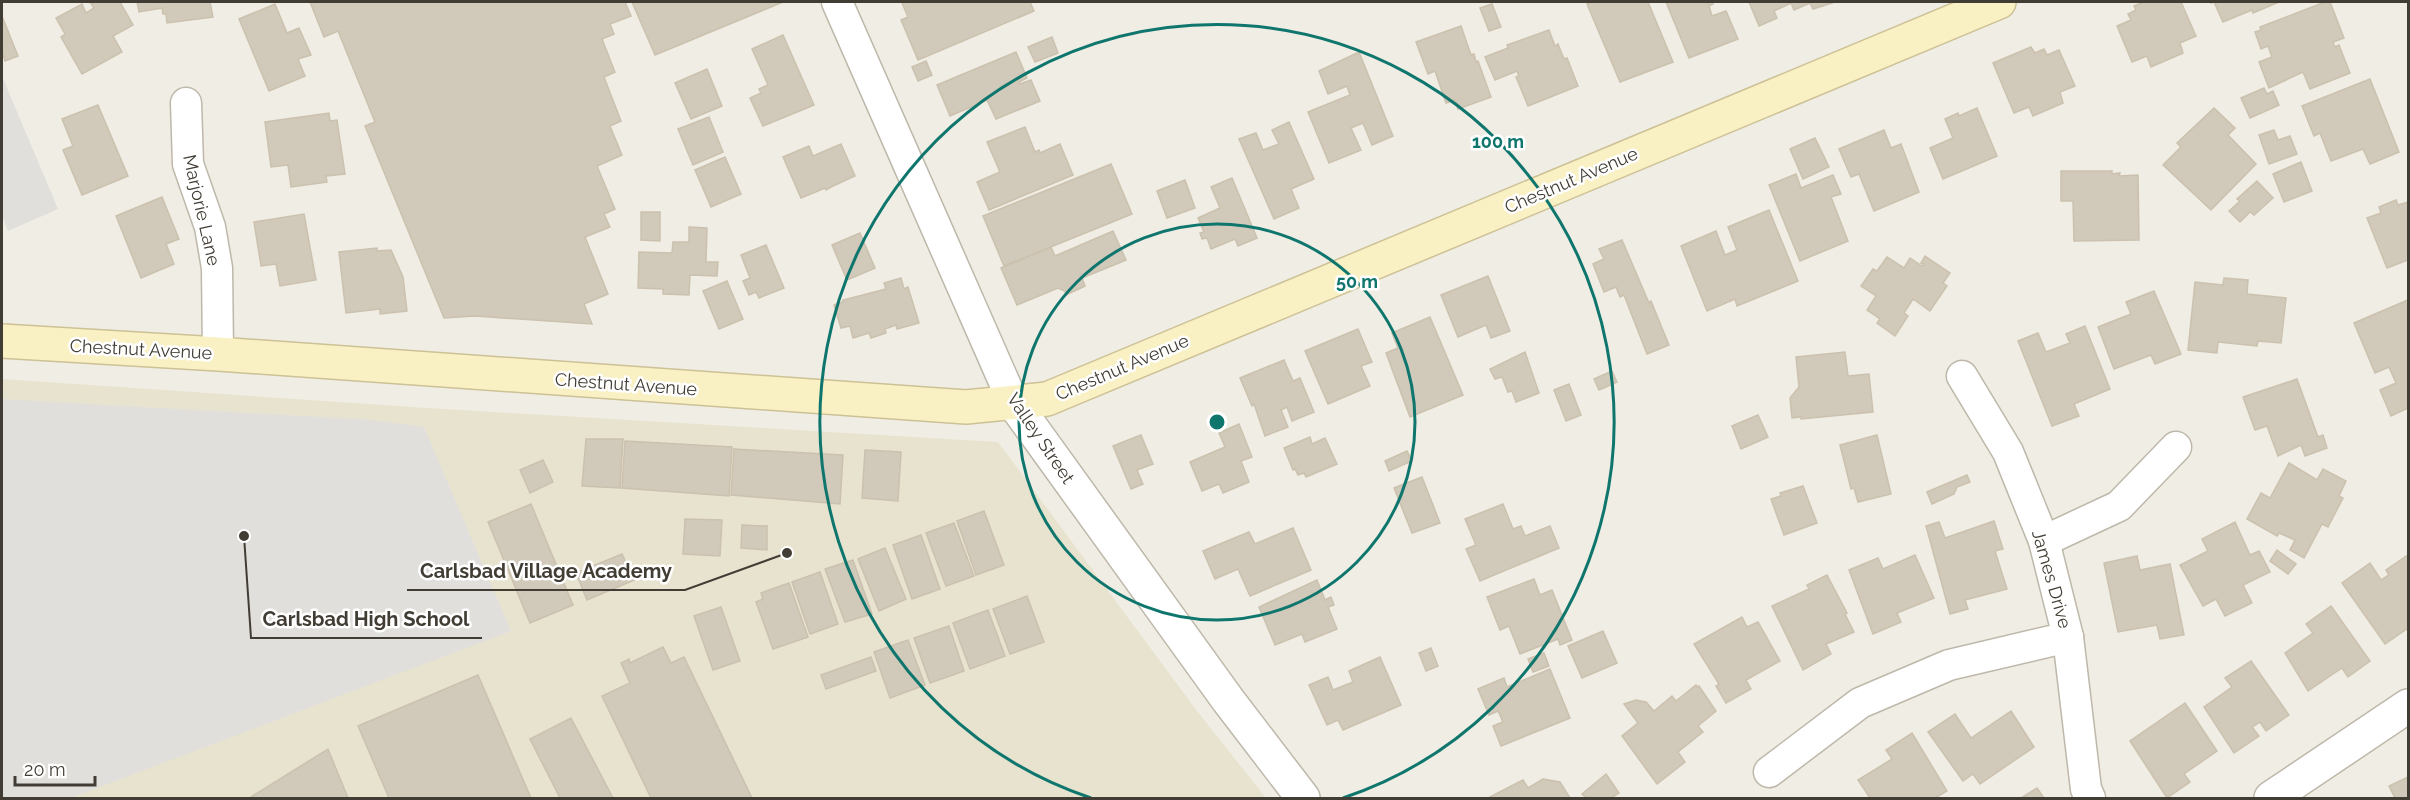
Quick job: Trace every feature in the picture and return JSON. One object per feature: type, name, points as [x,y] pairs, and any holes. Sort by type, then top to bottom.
[{"type":"main road","name":"Chestnut Avenue","points":[[2,341],[966,407],[1047,399],[1999,2]]},
{"type":"street","name":"Valley Street","points":[[837,2],[1013,402],[1228,700],[1303,798]]},
{"type":"street","name":"Marjorie Lane","points":[[186,103],[188,164],[210,227],[217,268],[218,354]]},
{"type":"street","name":"James Drive","points":[[1962,376],[2008,452],[2044,542],[2068,637],[2086,789],[2090,798]]},
{"type":"street","points":[[2044,542],[2119,506],[2176,447]]},
{"type":"street","points":[[1769,772],[1860,703],[1949,665],[2068,637]]},
{"type":"street","points":[[2271,798],[2409,706]]},
{"type":"shaded area","points":[[2,76],[58,209],[8,231],[2,216]]},
{"type":"shaded area","points":[[2,379],[428,408],[998,442],[1197,711],[1266,798],[2,798]]},
{"type":"shaded area","points":[[2,399],[373,420],[424,427],[511,631],[71,798],[2,798]]},
{"type":"building","points":[[90,2],[120,2],[133,25],[113,36],[122,52],[82,74],[61,37],[65,34],[56,18],[82,4],[86,13],[94,8]]},
{"type":"building","points":[[137,2],[210,2],[213,17],[167,23],[166,14],[163,14],[162,8],[139,12]]},
{"type":"building","points":[[310,2],[625,2],[631,16],[610,24],[614,34],[602,39],[615,72],[604,77],[621,121],[610,126],[622,155],[597,166],[615,209],[604,214],[610,227],[585,237],[608,294],[584,304],[592,324],[475,316],[444,318],[365,126],[375,122],[338,31],[324,37]]},
{"type":"building","points":[[632,2],[783,2],[655,55]]},
{"type":"building","points":[[1030,2],[1034,11],[918,60],[901,20],[908,17],[902,3]]},
{"type":"building","points":[[1592,2],[1648,2],[1673,62],[1620,82],[1587,4]]},
{"type":"building","points":[[1666,2],[1712,2],[1713,4],[1709,6],[1712,16],[1726,11],[1738,39],[1689,58]]},
{"type":"building","points":[[1749,2],[1835,2],[1813,9],[1810,3],[1794,10],[1791,3],[1774,11],[1777,18],[1759,26]]},
{"type":"building","points":[[2144,2],[2181,2],[2196,36],[2180,43],[2183,53],[2151,67],[2147,56],[2132,62],[2117,26],[2131,20],[2128,14],[2136,10],[2134,6]]},
{"type":"building","points":[[2214,2],[2279,2],[2223,22]]},
{"type":"building","points":[[2330,2],[2344,38],[2333,42],[2335,47],[2339,45],[2350,73],[2310,89],[2303,72],[2269,88],[2259,62],[2272,57],[2268,46],[2261,49],[2255,32],[2261,30],[2260,27]]},
{"type":"building","points":[[275,4],[287,33],[299,28],[311,55],[298,59],[305,76],[269,91],[239,19]]},
{"type":"building","points":[[1492,4],[1501,27],[1489,31],[1480,8]]},
{"type":"building","points":[[2,16],[18,56],[5,61],[2,52]]},
{"type":"building","points":[[1461,26],[1471,55],[1474,54],[1476,62],[1478,61],[1491,97],[1458,109],[1455,100],[1446,103],[1435,71],[1428,74],[1416,42]]},
{"type":"building","points":[[1549,30],[1555,46],[1558,44],[1564,59],[1567,58],[1578,86],[1528,106],[1516,77],[1519,76],[1517,71],[1495,80],[1485,57],[1508,48],[1507,45]]},
{"type":"building","points":[[783,35],[814,105],[763,126],[750,98],[761,93],[759,89],[768,85],[752,49]]},
{"type":"building","points":[[1052,37],[1058,53],[1035,62],[1028,47]]},
{"type":"building","points":[[2031,47],[2035,53],[2044,49],[2047,55],[2059,50],[2075,86],[2060,92],[2063,103],[2033,116],[2029,107],[2014,113],[1993,63]]},
{"type":"building","points":[[1016,52],[1027,78],[1019,82],[1020,84],[1031,80],[1040,101],[996,119],[987,100],[950,116],[937,85]]},
{"type":"building","points":[[1359,52],[1393,136],[1372,145],[1363,123],[1351,128],[1361,150],[1329,163],[1308,112],[1350,95],[1347,86],[1328,94],[1319,71]]},
{"type":"building","points":[[926,61],[932,75],[918,81],[912,67]]},
{"type":"building","points":[[707,69],[722,106],[691,119],[675,83]]},
{"type":"building","points":[[2370,79],[2399,152],[2370,164],[2363,149],[2331,161],[2320,133],[2314,136],[2302,106]]},
{"type":"building","points":[[2264,88],[2267,94],[2273,91],[2279,105],[2250,118],[2241,98]]},
{"type":"building","points":[[98,105],[128,176],[82,195],[63,150],[73,146],[62,119]]},
{"type":"building","points":[[1977,108],[1997,156],[1943,179],[1930,148],[1953,138],[1945,119]]},
{"type":"building","points":[[2214,108],[2235,128],[2228,135],[2256,164],[2211,210],[2163,165],[2181,147],[2177,143]]},
{"type":"building","points":[[329,113],[330,121],[337,120],[345,174],[326,176],[327,182],[291,187],[288,165],[271,167],[265,122]]},
{"type":"building","points":[[709,117],[723,152],[693,165],[678,129]]},
{"type":"building","points":[[1289,122],[1314,179],[1291,189],[1299,208],[1274,219],[1239,139],[1256,133],[1263,150],[1279,144],[1272,130]]},
{"type":"building","points":[[1025,127],[1035,152],[1039,150],[1040,153],[1060,144],[1073,175],[989,210],[977,182],[1000,172],[987,142]]},
{"type":"building","points":[[1884,130],[1891,148],[1901,144],[1919,192],[1874,211],[1859,174],[1851,177],[1839,149]]},
{"type":"building","points":[[2274,130],[2278,140],[2290,136],[2297,154],[2269,164],[2259,135]]},
{"type":"building","points":[[1815,138],[1829,167],[1803,179],[1790,149]]},
{"type":"building","points":[[841,144],[855,176],[826,190],[825,188],[801,198],[783,157],[809,146],[813,156]]},
{"type":"building","points":[[725,157],[741,194],[711,207],[695,170]]},
{"type":"building","points":[[2301,162],[2312,191],[2284,202],[2273,174]]},
{"type":"building","points":[[1111,164],[1132,214],[1004,266],[983,216]]},
{"type":"building","points":[[2061,171],[2112,171],[2112,174],[2120,173],[2119,176],[2138,175],[2139,240],[2074,241],[2073,201],[2061,201]]},
{"type":"building","points":[[1796,174],[1801,188],[1833,175],[1841,194],[1831,197],[1848,241],[1800,261],[1769,185]]},
{"type":"building","points":[[1232,178],[1257,238],[1238,246],[1235,239],[1211,249],[1207,238],[1202,239],[1200,233],[1204,232],[1198,218],[1220,208],[1211,187]]},
{"type":"building","points":[[1185,180],[1195,208],[1167,218],[1157,191]]},
{"type":"building","points":[[2257,181],[2273,198],[2254,215],[2250,212],[2240,222],[2229,211],[2240,201],[2237,199]]},
{"type":"building","points":[[162,197],[179,239],[166,244],[174,264],[141,278],[116,216]]},
{"type":"building","points":[[2396,200],[2398,205],[2408,202],[2408,260],[2387,268],[2367,218],[2381,213],[2379,207]]},
{"type":"building","points":[[1769,210],[1798,281],[1737,306],[1735,299],[1707,311],[1681,246],[1716,231],[1725,255],[1737,250],[1728,227]]},
{"type":"building","points":[[641,212],[660,212],[660,241],[641,240]]},
{"type":"building","points":[[304,214],[316,280],[280,286],[276,264],[261,266],[254,222]]},
{"type":"building","points":[[689,227],[707,228],[706,262],[718,262],[717,276],[690,275],[689,295],[663,294],[663,289],[638,288],[639,252],[672,253],[673,242],[689,242]]},
{"type":"building","points":[[1113,231],[1126,260],[1082,278],[1085,286],[1066,295],[1065,291],[1058,288],[1017,305],[1001,268],[1051,247],[1055,256]]},
{"type":"building","points":[[860,233],[875,268],[847,280],[832,245]]},
{"type":"building","points":[[1622,240],[1669,345],[1647,354],[1624,295],[1620,297],[1616,287],[1604,292],[1593,264],[1604,259],[1599,249]]},
{"type":"building","points":[[766,245],[784,288],[759,298],[756,292],[749,295],[743,281],[750,278],[741,255]]},
{"type":"building","points":[[377,248],[377,251],[391,250],[403,277],[407,311],[380,314],[380,309],[346,313],[339,252]]},
{"type":"building","points":[[1925,256],[1950,273],[1943,283],[1947,286],[1930,311],[1913,299],[1904,313],[1908,316],[1895,336],[1877,323],[1880,319],[1867,310],[1876,296],[1861,286],[1873,269],[1877,271],[1887,257],[1904,268],[1910,258],[1922,266],[1924,264],[1921,263]]},
{"type":"building","points":[[1488,276],[1510,331],[1491,338],[1486,325],[1458,337],[1441,295]]},
{"type":"building","points":[[901,278],[904,289],[908,287],[919,323],[897,329],[896,325],[885,329],[886,333],[871,338],[869,333],[853,338],[850,326],[841,328],[834,305],[843,300],[886,289],[884,283]]},
{"type":"building","points":[[2224,278],[2248,280],[2247,294],[2286,298],[2281,343],[2258,341],[2257,346],[2218,342],[2217,353],[2188,350],[2195,282],[2223,285]]},
{"type":"building","points":[[727,281],[743,319],[719,329],[703,291]]},
{"type":"building","points":[[2154,291],[2181,354],[2155,364],[2151,355],[2114,369],[2098,327],[2131,314],[2126,302]]},
{"type":"building","points":[[2408,300],[2408,408],[2391,416],[2380,390],[2396,383],[2389,367],[2375,373],[2354,323]]},
{"type":"building","points":[[1430,317],[1463,395],[1410,417],[1386,353],[1398,348],[1392,333]]},
{"type":"building","points":[[2085,326],[2110,389],[2074,404],[2079,416],[2052,426],[2018,341],[2038,333],[2046,352],[2070,343],[2066,334]]},
{"type":"building","points":[[1358,329],[1372,362],[1361,366],[1370,386],[1328,404],[1305,351]]},
{"type":"building","points":[[1525,352],[1539,393],[1516,402],[1512,391],[1508,392],[1502,377],[1495,379],[1490,369]]},
{"type":"building","points":[[1845,352],[1848,376],[1869,374],[1873,412],[1792,418],[1790,398],[1799,387],[1796,357]]},
{"type":"building","points":[[1284,360],[1293,381],[1300,378],[1314,412],[1292,421],[1287,407],[1281,410],[1288,427],[1265,436],[1254,404],[1252,406],[1240,378]]},
{"type":"building","points":[[1612,371],[1617,382],[1599,390],[1594,379]]},
{"type":"building","points":[[2297,379],[2318,437],[2323,435],[2327,448],[2305,456],[2301,445],[2278,456],[2267,426],[2255,430],[2243,397]]},
{"type":"building","points":[[1569,384],[1581,415],[1566,421],[1554,390]]},
{"type":"building","points":[[1758,415],[1768,437],[1741,449],[1732,426]]},
{"type":"building","points":[[1239,424],[1252,457],[1241,461],[1249,482],[1223,493],[1219,484],[1202,491],[1190,462],[1225,447],[1219,433]]},
{"type":"building","points":[[1141,435],[1153,464],[1137,470],[1143,484],[1131,489],[1113,446]]},
{"type":"building","points":[[1877,435],[1891,494],[1858,502],[1854,488],[1851,489],[1840,445]]},
{"type":"building","points":[[1310,437],[1312,444],[1325,438],[1337,464],[1306,477],[1304,473],[1298,475],[1295,469],[1293,470],[1284,448]]},
{"type":"building","points":[[586,439],[623,439],[620,488],[582,486]]},
{"type":"building","points":[[625,441],[732,447],[729,496],[622,488]]},
{"type":"building","points":[[734,449],[843,455],[840,504],[731,495]]},
{"type":"building","points":[[865,450],[901,452],[898,501],[862,498]]},
{"type":"building","points":[[1407,451],[1412,461],[1389,471],[1385,461]]},
{"type":"building","points":[[543,460],[553,482],[530,493],[520,470]]},
{"type":"building","points":[[2289,463],[2317,480],[2323,469],[2346,481],[2339,496],[2343,498],[2328,527],[2322,524],[2304,558],[2290,550],[2295,540],[2279,533],[2277,536],[2247,519],[2261,493],[2270,498]]},
{"type":"building","points":[[1967,475],[1970,482],[1957,487],[1954,494],[1932,504],[1927,492]]},
{"type":"building","points":[[1422,477],[1440,523],[1412,533],[1394,488]]},
{"type":"building","points":[[1803,486],[1817,523],[1784,535],[1771,499],[1781,496],[1780,493]]},
{"type":"building","points":[[531,504],[573,605],[530,623],[488,522]]},
{"type":"building","points":[[1503,504],[1513,529],[1521,526],[1525,536],[1550,526],[1559,548],[1480,581],[1466,549],[1476,545],[1465,519]]},
{"type":"building","points":[[984,511],[1004,565],[976,575],[957,521]]},
{"type":"building","points":[[685,519],[722,520],[720,556],[683,554]]},
{"type":"building","points":[[1994,521],[2003,549],[1995,551],[2007,589],[1965,600],[1968,609],[1950,614],[1926,526],[1939,522],[1945,538]]},
{"type":"building","points":[[2235,522],[2250,555],[2259,551],[2270,572],[2243,585],[2252,603],[2225,616],[2216,599],[2203,606],[2180,565],[2208,551],[2202,539]]},
{"type":"building","points":[[954,523],[974,576],[946,586],[926,533]]},
{"type":"building","points":[[742,525],[767,526],[767,550],[741,548]]},
{"type":"building","points":[[1293,528],[1311,570],[1250,596],[1238,569],[1215,579],[1203,551],[1249,532],[1255,544]]},
{"type":"building","points":[[921,535],[940,589],[912,599],[893,545]]},
{"type":"building","points":[[885,548],[906,599],[879,611],[858,559]]},
{"type":"building","points":[[2277,550],[2296,564],[2288,574],[2270,561]]},
{"type":"building","points":[[622,554],[634,580],[587,600],[576,573]]},
{"type":"building","points":[[1915,555],[1934,598],[1897,613],[1901,622],[1873,634],[1849,570],[1878,558],[1883,569]]},
{"type":"building","points":[[2408,555],[2408,628],[2385,644],[2342,583],[2370,563],[2381,580],[2389,575],[2386,570]]},
{"type":"building","points":[[2137,556],[2140,570],[2170,564],[2184,635],[2160,639],[2157,625],[2118,632],[2104,563]]},
{"type":"building","points":[[853,560],[872,614],[845,622],[825,569]]},
{"type":"building","points":[[820,572],[838,624],[810,634],[792,582]]},
{"type":"building","points":[[1827,575],[1847,613],[1845,614],[1854,632],[1826,644],[1831,654],[1803,670],[1772,606],[1809,589],[1807,585]]},
{"type":"building","points":[[1534,579],[1540,595],[1552,590],[1572,640],[1560,645],[1558,639],[1520,654],[1509,626],[1500,630],[1487,597]]},
{"type":"building","points":[[1317,580],[1325,600],[1331,597],[1334,605],[1328,607],[1337,629],[1305,642],[1302,634],[1275,645],[1259,607]]},
{"type":"building","points":[[789,583],[808,637],[773,649],[756,602],[763,599],[761,593]]},
{"type":"building","points":[[1027,596],[1044,642],[1010,654],[993,609]]},
{"type":"building","points":[[2331,606],[2370,661],[2348,677],[2342,668],[2308,691],[2285,653],[2313,633],[2306,624]]},
{"type":"building","points":[[721,607],[740,661],[713,670],[694,616]]},
{"type":"building","points":[[988,610],[1005,656],[970,669],[953,623]]},
{"type":"building","points":[[1742,617],[1747,627],[1758,622],[1780,661],[1746,680],[1751,689],[1726,703],[1716,686],[1719,684],[1694,644]]},
{"type":"building","points":[[949,626],[964,671],[930,683],[914,638]]},
{"type":"building","points":[[1603,631],[1617,663],[1582,678],[1568,646]]},
{"type":"building","points":[[908,640],[925,685],[890,698],[874,652]]},
{"type":"building","points":[[663,647],[671,663],[684,657],[752,798],[651,798],[602,696],[630,683],[621,663],[629,659],[630,663]]},
{"type":"building","points":[[1431,648],[1438,666],[1426,671],[1419,653]]},
{"type":"building","points":[[1544,653],[1549,666],[1533,672],[1528,659]]},
{"type":"building","points":[[871,657],[876,671],[826,689],[821,675]]},
{"type":"building","points":[[1380,657],[1401,705],[1343,730],[1338,720],[1327,725],[1309,685],[1328,677],[1333,690],[1353,682],[1349,671]]},
{"type":"building","points":[[2251,661],[2289,715],[2266,731],[2260,722],[2252,727],[2259,736],[2234,753],[2204,707],[2232,687],[2225,678]]},
{"type":"building","points":[[1550,669],[1570,718],[1501,746],[1493,726],[1503,722],[1498,711],[1489,715],[1478,689],[1504,678],[1507,687]]},
{"type":"building","points":[[478,675],[531,798],[389,798],[358,726]]},
{"type":"building","points":[[1696,685],[1716,711],[1698,726],[1703,732],[1678,752],[1685,762],[1657,784],[1622,736],[1638,723],[1624,704],[1636,700],[1646,702],[1654,711],[1672,696],[1676,701]]},
{"type":"building","points":[[2185,703],[2217,751],[2184,774],[2190,782],[2167,798],[2130,741]]},
{"type":"building","points":[[2011,711],[2034,747],[1980,784],[1973,774],[1963,781],[1928,732],[1955,714],[1971,738]]},
{"type":"building","points":[[571,718],[613,798],[560,798],[530,739]]},
{"type":"building","points":[[1912,733],[1947,791],[1935,798],[1870,798],[1858,780],[1892,759],[1886,750]]},
{"type":"building","points":[[328,749],[348,798],[251,798],[251,797]]},
{"type":"building","points":[[1606,774],[1619,793],[1611,798],[1586,798],[1582,794]]},
{"type":"building","points":[[2408,777],[2408,798],[2395,798],[2389,786]]},
{"type":"building","points":[[1543,779],[1560,782],[1570,798],[1488,798],[1523,780],[1528,788]]},
{"type":"building","points":[[2037,788],[2044,798],[2021,798]]},
{"type":"place","name":"Carlsbad High School","points":[[244,536]]},
{"type":"place","name":"Carlsbad Village Academy","points":[[787,553]]}]
